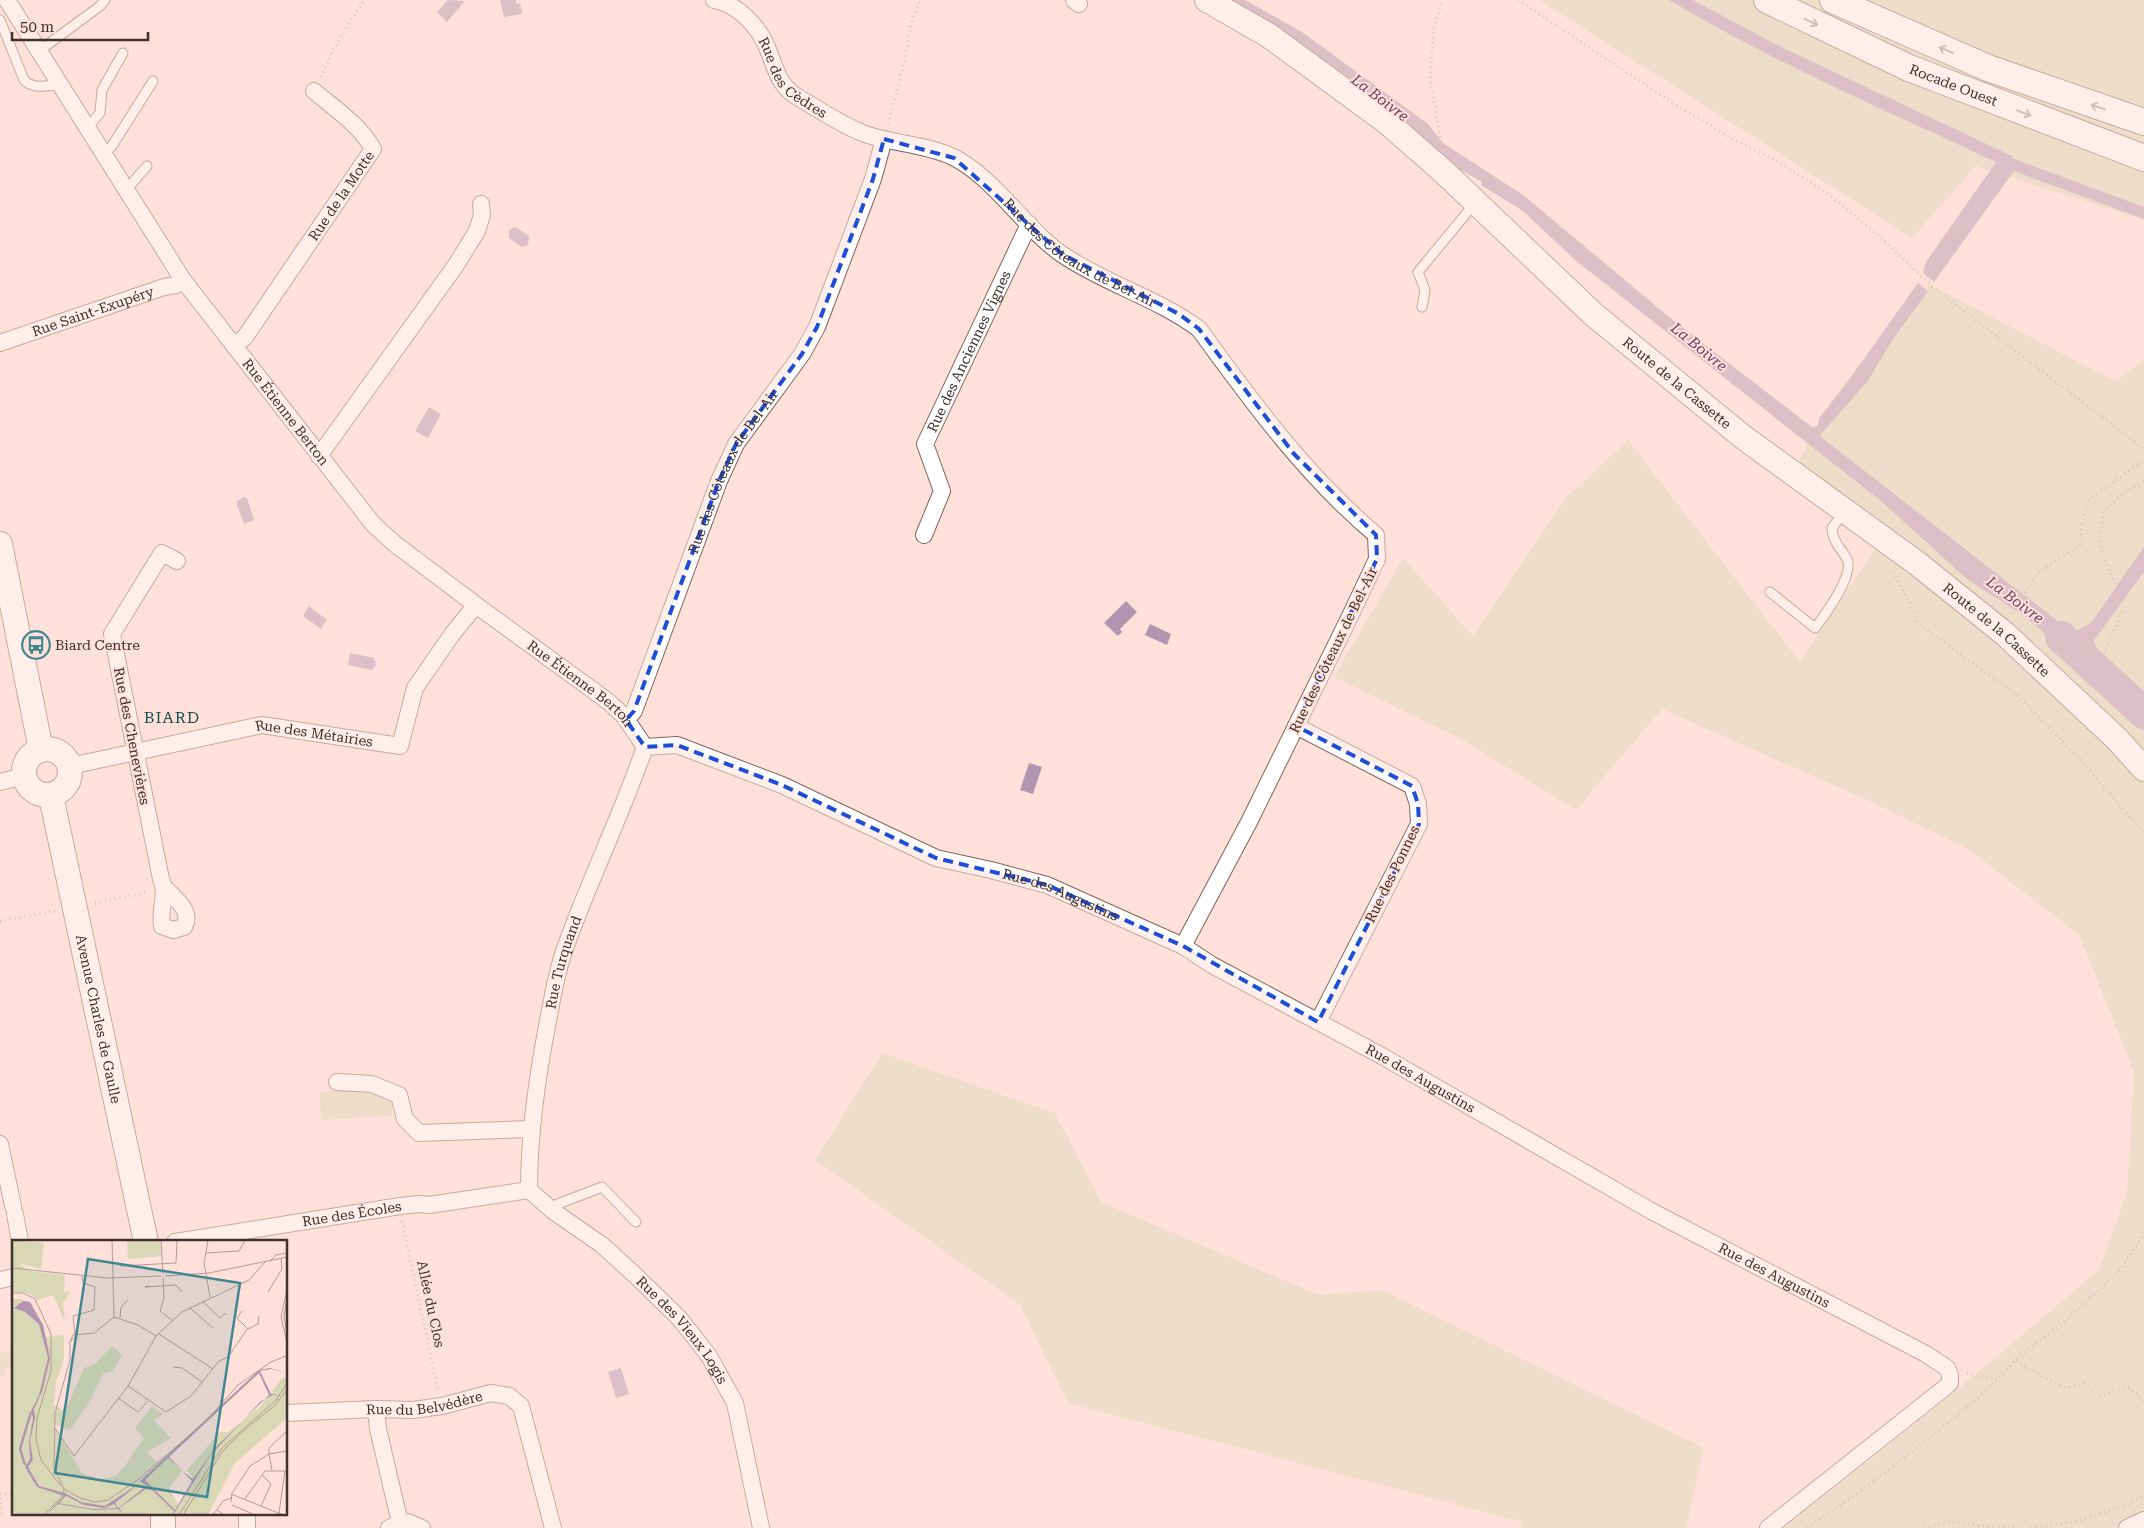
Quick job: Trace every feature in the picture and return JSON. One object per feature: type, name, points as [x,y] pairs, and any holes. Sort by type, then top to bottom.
[{"type":"main road","name":"Rocade Ouest","points":[[1767,0],[1909,68],[2144,158]]},
{"type":"main road","name":"Rocade Ouest","points":[[1833,0],[1988,68],[2144,122]]},
{"type":"street","name":"Rue Étienne Berton","points":[[7,0],[183,280],[373,524],[395,544],[609,702],[626,720],[645,747]]},
{"type":"street","name":"Rue des Cèdres","points":[[714,0],[723,2],[740,11],[762,36],[774,70],[790,92],[850,128],[884,139]]},
{"type":"street","name":"Route de la Cassette","points":[[1207,0],[1268,35],[1322,72],[1387,122],[1593,314],[1744,437],[1918,564],[2005,634],[2110,732],[2144,769]]},
{"type":"street","name":"Rue de la Motte","points":[[234,346],[245,337],[373,149],[366,137],[355,125],[314,91]]},
{"type":"street","name":"Rue des Côteaux de Bel-Air","points":[[626,720],[634,711],[719,481],[736,444],[802,354],[817,327],[873,179],[884,139],[927,148],[954,158],[974,172],[1062,254],[1179,314],[1198,329],[1294,454],[1358,520],[1376,535],[1377,559],[1296,726],[1183,946]]},
{"type":"street","points":[[319,456],[456,265],[477,231],[482,215],[481,204]]},
{"type":"street","name":"Rue des Anciennes Vignes","points":[[924,535],[942,492],[925,444],[1030,224]]},
{"type":"street","name":"Rue Saint-Exupéry","points":[[0,343],[164,287],[176,285],[183,280]]},
{"type":"street","points":[[0,544],[41,750]]},
{"type":"street","name":"Rue des Chenevières","points":[[165,888],[161,879],[112,634],[162,553],[177,560]]},
{"type":"street","name":"Rue des Métairies","points":[[70,766],[262,725],[400,746],[415,688],[452,633],[476,605]]},
{"type":"street","name":"Rue des Ponnes","points":[[1296,726],[1412,786],[1418,804],[1419,824],[1318,1022]]},
{"type":"street","name":"Rue des Augustins","points":[[645,747],[677,745],[782,784],[936,858],[1047,885],[1183,946],[1212,965],[1382,1056],[1653,1212],[1869,1323],[1947,1368]]},
{"type":"street","name":"Rue Turquand","points":[[529,1190],[531,1129],[539,1064],[552,999],[567,942],[601,862],[645,747]]},
{"type":"street","points":[[48,749],[62,754],[70,766],[69,782],[64,788],[51,796],[43,796],[31,789],[24,776],[26,763],[30,757],[41,750],[48,749]]},
{"type":"street","points":[[0,782],[24,776]]},
{"type":"street","name":"Avenue Charles de Gaulle","points":[[51,796],[146,1240]]},
{"type":"street","points":[[337,1082],[372,1084],[399,1095],[405,1119],[419,1133],[531,1129]]},
{"type":"street","points":[[0,1144],[20,1240]]},
{"type":"street","name":"Rue des Écoles","points":[[188,1240],[400,1206],[429,1205],[529,1190]]},
{"type":"street","name":"Rue des Vieux Logis","points":[[529,1190],[550,1208],[602,1245],[636,1276],[680,1319],[708,1356],[734,1403],[762,1525]]},
{"type":"street","points":[[1768,1528],[1950,1383],[1947,1368]]},
{"type":"street","name":"Rue du Belvédère","points":[[288,1413],[376,1409],[413,1410],[442,1406],[491,1393],[509,1396],[521,1406],[554,1528]]},
{"type":"street","points":[[376,1409],[395,1525],[415,1524],[422,1528]]},
{"type":"street","points":[[2127,1528],[2144,1520]]},
{"type":"lane","points":[[39,51],[100,6],[105,0]]},
{"type":"lane","points":[[0,20],[16,66],[28,85],[60,85]]},
{"type":"lane","points":[[87,128],[100,112],[102,90],[123,53]]},
{"type":"lane","points":[[104,153],[112,146],[153,81]]},
{"type":"lane","points":[[127,189],[147,166]]},
{"type":"lane","points":[[1422,306],[1425,290],[1418,272],[1476,203]]},
{"type":"lane","points":[[1770,592],[1816,628],[1834,601],[1848,568],[1848,561],[1832,537],[1832,528],[1846,511]]},
{"type":"lane","points":[[550,1208],[602,1187],[636,1222]]},
{"type":"path","points":[[314,91],[334,48],[364,0]]},
{"type":"path","points":[[884,139],[906,55],[911,23],[921,0]]},
{"type":"path","points":[[1440,136],[1430,79],[1434,29],[1442,0]]},
{"type":"path","points":[[1518,0],[1670,101],[1731,138],[1777,161],[1827,193],[1878,235],[1936,290],[2144,449]]},
{"type":"path","points":[[2014,611],[2039,571],[2080,545],[2083,517],[2090,499],[2144,460]]},
{"type":"path","points":[[2091,676],[2101,659],[2124,608],[2113,575],[2099,543],[2104,511],[2120,496],[2144,482]]},
{"type":"path","points":[[1891,567],[1912,607],[1918,624],[2016,694],[2078,756],[2144,833]]},
{"type":"path","name":"Allée du Clos","points":[[400,1206],[402,1224],[442,1406]]},
{"type":"path","points":[[1807,1528],[1871,1484],[1974,1402],[2036,1342],[2060,1326],[2122,1268],[2144,1233]]},
{"type":"path","points":[[2016,1361],[2066,1388],[2083,1384],[2101,1396],[2128,1388],[2138,1394],[2144,1401]]},
{"type":"path","points":[[1947,1368],[1958,1364],[1962,1370],[1970,1375],[1998,1380]]},
{"type":"path","points":[[2031,1528],[2080,1521],[2132,1503],[2144,1496]]},
{"type":"path","points":[[0,1498],[2,1518]]},
{"type":"path","points":[[1924,1528],[1942,1523],[1957,1522],[1981,1526],[2015,1528]]},
{"type":"highlighted area","points":[[884,139],[954,158],[1062,254],[1179,314],[1199,329],[1294,454],[1376,535],[1377,559],[1296,726],[1412,786],[1418,804],[1419,824],[1318,1022],[1183,946],[1047,885],[936,858],[782,785],[677,745],[645,747],[626,720],[634,711],[719,481],[736,444],[802,354],[817,327],[873,179]]},
{"type":"green space","points":[[1539,0],[2144,0],[2144,220],[1976,166],[1912,238]]},
{"type":"green space","points":[[1929,284],[2115,381],[2144,360],[2144,1528],[1784,1528],[1945,1400],[2099,1270],[2127,1191],[2134,1072],[2079,935],[1968,849],[1867,800],[1662,709],[1576,810],[1461,739],[1334,677],[1403,558],[1473,636],[1565,499],[1628,440],[1800,662],[1881,539],[1795,467],[1811,439]]},
{"type":"green space","points":[[882,1053],[1055,1113],[1101,1202],[1319,1295],[1382,1290],[1704,1448],[1686,1528],[1521,1528],[1523,1522],[1068,1403],[1019,1304],[815,1160]]},
{"type":"green space","points":[[356,1090],[378,1093],[392,1102],[392,1116],[321,1120],[320,1092]]},
{"type":"green space","points":[[12,1350],[12,1367],[5,1369],[6,1375],[0,1377],[0,1353]]},
{"type":"water","points":[[448,0],[465,1],[447,22],[437,12]]},
{"type":"water","points":[[500,0],[516,0],[517,4],[520,3],[522,14],[504,17]]},
{"type":"water","points":[[1226,0],[1245,0],[1302,32],[1428,124],[1443,143],[1523,195],[1674,321],[1812,427],[1818,426],[1819,418],[1918,283],[1928,291],[1893,339],[1868,381],[1821,434],[1821,437],[2073,633],[2091,623],[2144,547],[2144,572],[2094,640],[2099,660],[2090,674],[2026,617],[1968,580],[1881,501],[1575,260],[1523,211],[1481,185],[1482,182],[1450,165]]},
{"type":"water","points":[[1669,0],[1693,0],[1775,44],[2012,156],[2012,158],[2144,207],[2144,219],[2014,171],[1934,282],[1923,273],[1926,262],[1996,162],[1872,105],[1749,45]]},
{"type":"water","points":[[515,227],[529,236],[528,245],[522,247],[509,238],[509,230]]},
{"type":"water","points":[[429,407],[441,414],[428,438],[415,431]]},
{"type":"water","points":[[244,497],[247,498],[254,520],[244,524],[236,502]]},
{"type":"water","points":[[1126,601],[1137,612],[1120,629],[1122,632],[1118,636],[1104,623]]},
{"type":"water","points":[[309,606],[327,620],[321,629],[303,616]]},
{"type":"water","points":[[1150,624],[1171,634],[1167,645],[1145,635]]},
{"type":"water","points":[[350,653],[374,658],[376,665],[372,670],[348,665]]},
{"type":"water","points":[[2105,665],[2144,697],[2144,727],[2095,683]]},
{"type":"water","points":[[1029,763],[1042,767],[1033,794],[1020,790]]},
{"type":"water","points":[[621,1368],[629,1394],[616,1398],[608,1372]]},
{"type":"waterway","name":"La Boivre","points":[[2061,637],[2144,713]]},
{"type":"place","name":"Biard Centre","points":[[36,645]]},
{"type":"district","name":"BIARD","points":[[172,717]]}]
